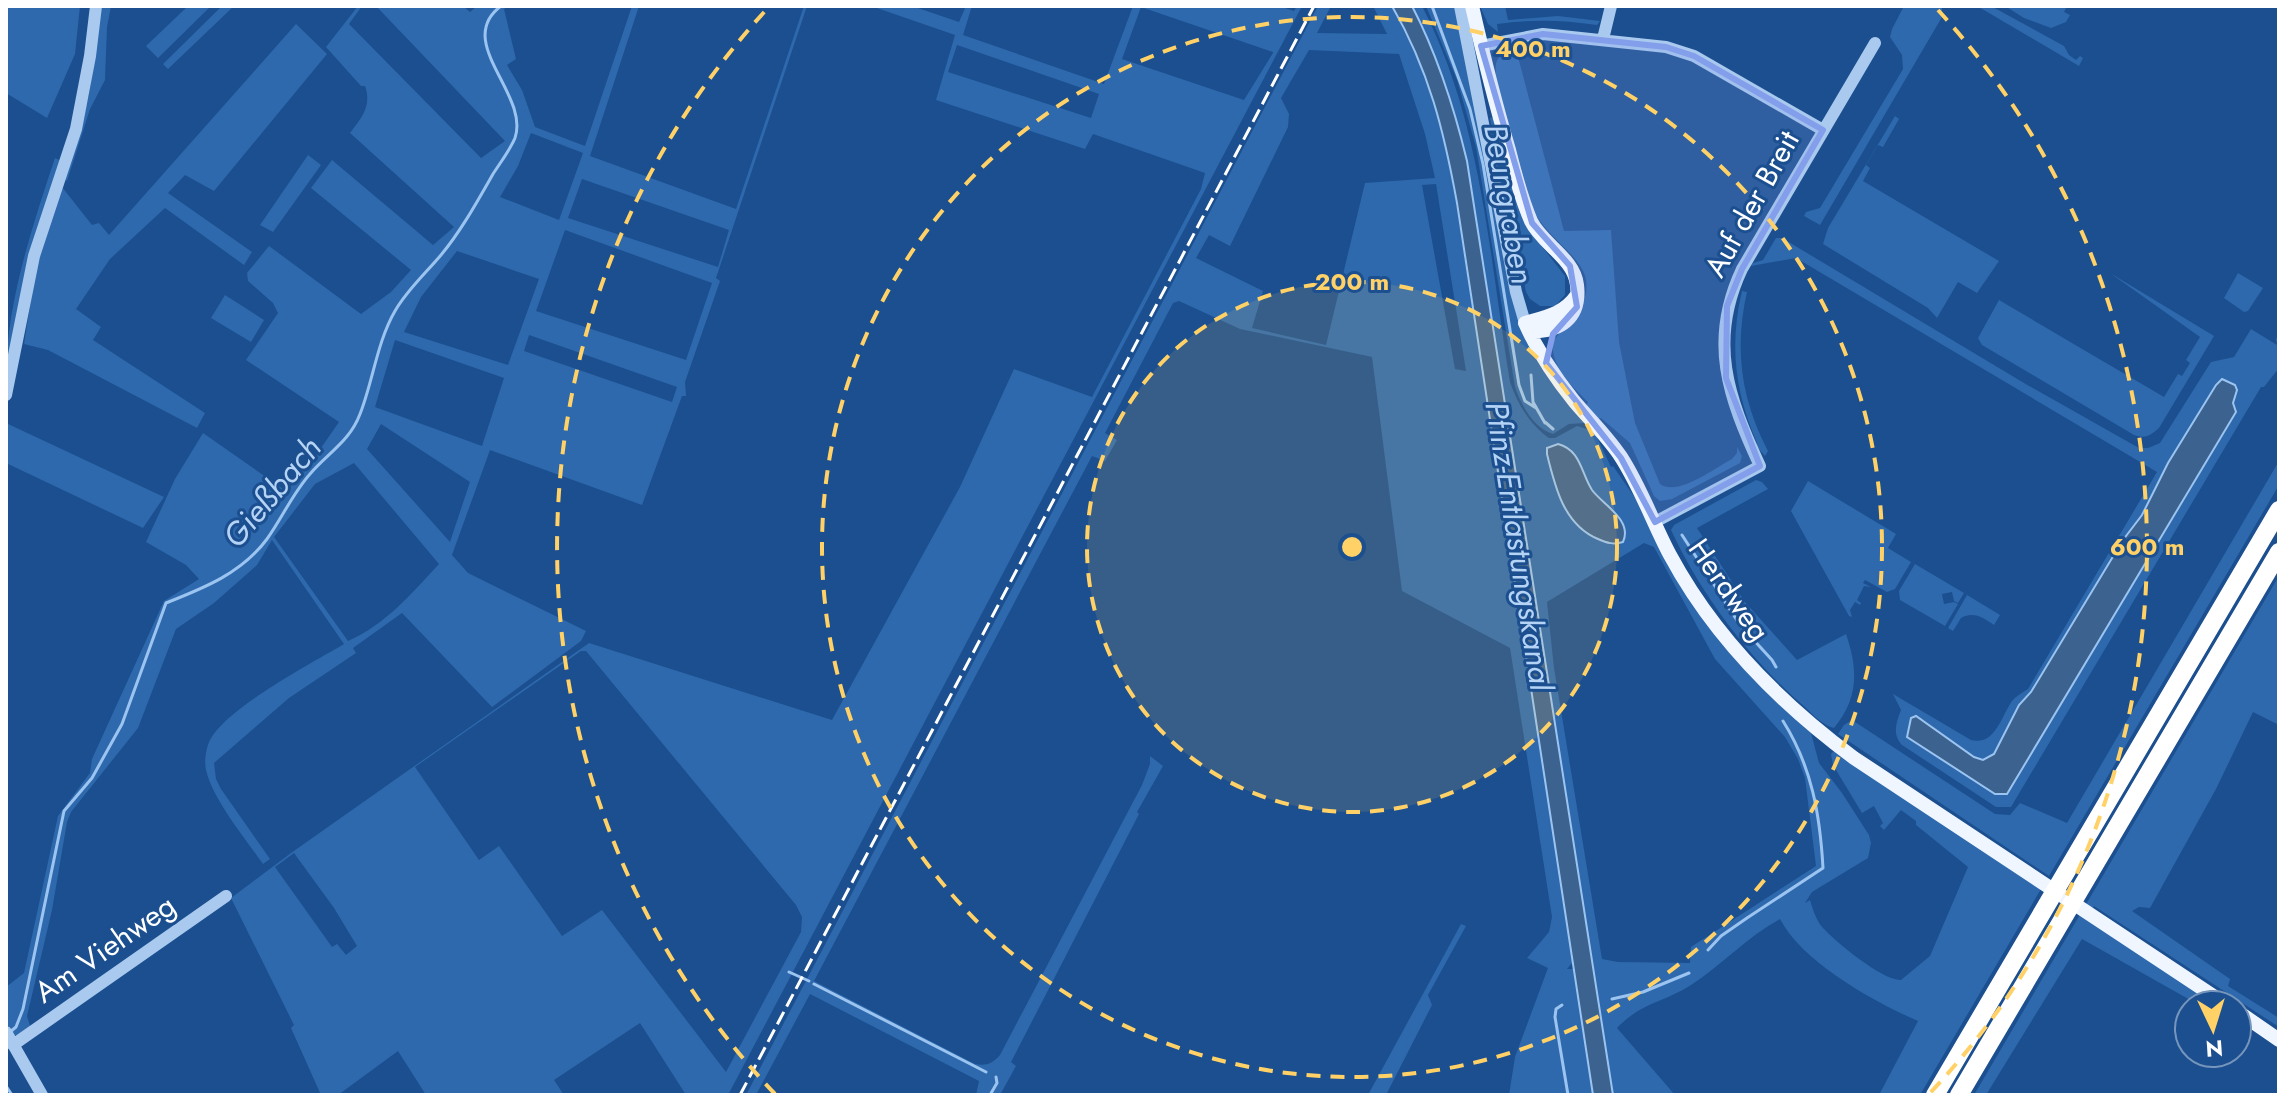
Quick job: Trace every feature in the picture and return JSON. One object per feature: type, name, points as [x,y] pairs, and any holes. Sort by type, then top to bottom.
[{"type":"highway","points":[[1935,1095],[2279,510]]},
{"type":"highway","points":[[1959,1095],[2279,552]]},
{"type":"main road","points":[[1472,6],[1525,206],[1538,232],[1570,266],[1577,280],[1573,315],[1557,328],[1550,341],[1546,363]]},
{"type":"main road","points":[[1527,327],[1561,312],[1577,295]]},
{"type":"main road","points":[[1527,327],[1557,328]]},
{"type":"main road","name":"Herdweg","points":[[1527,327],[1546,363],[1621,458],[1675,563],[1709,616],[1745,661],[1785,702],[1854,758],[2202,989]]},
{"type":"main road","points":[[2253,1022],[2279,1040]]},
{"type":"street","points":[[6,395],[34,256],[76,129],[96,6]]},
{"type":"street","name":"Herdweg","points":[[1460,6],[1516,292],[1527,327]]},
{"type":"street","points":[[1603,39],[1611,6]]},
{"type":"street","name":"Auf der Breit","points":[[1481,46],[1543,34],[1666,47],[1694,56],[1823,130]]},
{"type":"street","name":"Auf der Breit","points":[[1655,522],[1760,466],[1737,415],[1726,378],[1724,333],[1727,306],[1742,269],[1875,43]]},
{"type":"street","name":"Am Viehweg","points":[[42,1095],[10,1038],[226,896]]},
{"type":"highlighted area","points":[[1543,34],[1666,47],[1694,56],[1823,130],[1742,269],[1727,306],[1726,378],[1760,466],[1655,522],[1621,458],[1546,363],[1553,334],[1577,307],[1570,266],[1532,223],[1481,46]]},
{"type":"shaded area","points":[[6,6],[80,6],[75,54],[47,118],[6,93]]},
{"type":"shaded area","points":[[101,6],[111,6],[105,80],[90,109],[67,181],[65,179],[89,95]]},
{"type":"shaded area","points":[[188,6],[211,6],[158,58],[146,46]]},
{"type":"shaded area","points":[[222,6],[234,6],[168,69],[163,64]]},
{"type":"shaded area","points":[[358,6],[362,6],[349,24],[481,158],[505,141],[376,6],[463,6],[470,12],[477,6],[509,6],[504,9],[516,59],[507,65],[522,90],[535,127],[585,146],[632,6],[639,6],[590,156],[736,209],[804,6],[807,6],[716,278],[720,281],[685,382],[686,396],[682,396],[642,505],[490,450],[452,555],[468,573],[586,631],[581,641],[492,707],[402,613],[353,648],[356,653],[289,698],[214,763],[221,789],[270,859],[263,864],[215,794],[205,763],[210,740],[251,700],[344,644],[272,540],[257,565],[214,603],[176,629],[138,728],[71,812],[27,1016],[31,1029],[20,1036],[13,1035],[6,1022],[6,987],[24,973],[58,816],[90,773],[92,759],[164,601],[199,579],[186,565],[146,542],[175,479],[203,433],[283,489],[314,458],[339,422],[246,360],[278,313],[273,303],[248,281],[247,273],[269,246],[361,314],[391,292],[411,270],[311,188],[332,160],[433,245],[454,227],[350,133],[362,116],[367,93],[365,86],[361,86],[326,47]],"holes":[[[531,133],[583,153],[559,220],[500,197],[518,166]],[[582,179],[729,230],[718,267],[568,218]],[[565,230],[712,283],[686,360],[536,311]],[[457,251],[539,279],[508,365],[404,332],[421,297]],[[529,335],[677,387],[672,402],[524,351]],[[395,340],[504,378],[482,446],[375,407]],[[381,424],[470,482],[450,542],[367,449]],[[354,463],[439,564],[386,617],[348,641],[274,537],[315,484]]]},
{"type":"shaded area","points":[[871,6],[912,6],[959,22],[966,6],[972,6],[963,35],[1104,84],[1133,6],[1279,6],[1294,11],[1297,6],[1302,6],[728,1095],[686,1095],[640,1023],[554,1080],[564,1095],[426,1095],[398,1051],[338,1095],[321,1095],[291,1028],[294,1025],[231,898],[291,853],[589,643],[832,720],[960,487],[1014,369],[1092,397],[1201,189],[1205,173],[1093,134],[1085,149],[936,100],[955,35]],"holes":[[[1141,7],[1273,52],[1244,100],[1122,59]],[[957,45],[1099,94],[1091,118],[948,72]],[[581,651],[586,651],[796,905],[802,917],[801,932],[726,1072],[602,910],[562,936],[499,846],[479,860],[415,767]],[[294,853],[357,946],[346,955],[337,944],[332,947],[275,867]]]},
{"type":"shaded area","points":[[1318,6],[1331,6],[1317,33],[1387,34],[1373,6],[1392,6],[1428,81],[1444,130],[1562,883],[1573,962],[1567,969],[1575,969],[1593,1095],[1509,1095],[1515,1057],[1548,968],[1527,958],[1549,932],[1552,917],[1510,648],[1402,591],[1372,357],[1240,329],[1179,301],[1173,303],[1105,433],[1117,440],[1105,461],[1092,456],[814,981],[975,1064],[994,1060],[1000,1055],[1142,785],[1150,756],[1163,766],[1011,1062],[1016,1066],[1000,1095],[976,1095],[979,1081],[810,994],[756,1095],[746,1095]],"holes":[[[1309,50],[1399,54],[1425,134],[1435,178],[1365,183],[1326,345],[1252,328],[1263,291],[1196,258],[1209,235],[1230,246],[1288,127],[1289,114],[1281,98]],[[1436,184],[1466,371],[1455,369],[1422,185]]]},
{"type":"shaded area","points":[[1412,6],[1422,6],[1442,50],[1471,142],[1510,382],[1520,406],[1549,438],[1577,426],[1594,431],[1611,467],[1640,505],[1670,564],[1811,733],[1819,763],[1869,835],[1868,858],[1812,892],[1805,903],[1810,900],[1821,925],[1860,960],[1893,979],[1901,980],[1930,956],[1968,867],[1901,810],[1884,830],[1874,806],[1862,813],[1833,765],[1831,754],[1835,750],[2041,889],[1920,1095],[1879,1095],[1918,1021],[1861,992],[1822,965],[1790,935],[1780,919],[1691,985],[1635,1013],[1617,1028],[1675,1095],[1613,1095],[1467,161],[1448,90]],"holes":[[[1644,543],[1654,547],[1715,659],[1785,737],[1798,759],[1805,778],[1816,866],[1691,947],[1690,963],[1602,959],[1554,668],[1547,602]]]},
{"type":"shaded area","points":[[1426,6],[1455,6],[1510,291],[1585,423],[1569,424],[1553,434],[1534,422],[1515,387],[1476,147],[1457,80]]},
{"type":"shaded area","points":[[1480,6],[1505,6],[1508,20],[1558,16],[1600,21],[1597,25],[1510,22],[1497,24],[1498,32],[1488,24]]},
{"type":"shaded area","points":[[1904,6],[1942,6],[1942,17],[1820,225],[1804,216],[1806,212],[1820,208],[1903,69],[1902,55],[1890,37]]},
{"type":"shaded area","points":[[1977,6],[1991,6],[2064,46],[2076,60],[2080,56],[2083,58],[2079,66]]},
{"type":"shaded area","points":[[2005,6],[2067,6],[2064,12],[2070,15],[2066,22],[2051,28],[2024,18]]},
{"type":"shaded area","points":[[296,24],[327,54],[214,191],[185,175],[168,193],[252,252],[244,265],[165,208],[110,259],[76,309],[101,327],[93,340],[205,413],[197,428],[48,350],[24,344],[36,268],[62,187],[92,225],[99,223],[109,235]]},
{"type":"shaded area","points":[[1517,53],[1564,231],[1611,230],[1619,342],[1635,423],[1660,484],[1676,487],[1696,480],[1732,459],[1737,447],[1742,456],[1740,463],[1672,499],[1660,501],[1654,496],[1630,443],[1586,406],[1588,402],[1563,375],[1555,359],[1553,342],[1581,307],[1586,280],[1573,257],[1538,218],[1518,166],[1496,75],[1499,57]]},
{"type":"shaded area","points":[[1895,116],[1899,119],[1883,147],[1878,145],[1866,165],[1870,168],[1863,181],[1999,261],[1977,293],[1958,282],[1937,318],[1928,308],[1823,244],[1828,228]]},
{"type":"shaded area","points":[[1495,117],[1529,230],[1565,276],[1565,295],[1555,306],[1540,306],[1526,292],[1507,200],[1504,200],[1490,118]]},
{"type":"shaded area","points":[[308,155],[321,165],[273,232],[260,225]]},
{"type":"shaded area","points":[[55,158],[61,161],[6,378],[15,294]]},
{"type":"shaded area","points":[[1776,238],[1782,238],[2139,448],[2160,443],[2211,362],[2234,357],[2251,329],[2277,345],[2279,334],[2279,368],[2261,387],[2011,807],[1996,807],[1902,745],[1896,733],[1901,710],[1893,694],[1971,740],[1979,741],[1992,735],[2012,701],[2028,689],[2157,472],[1796,258],[1751,266],[1763,260]],"holes":[[[2222,379],[2236,394],[2233,403],[2236,409],[2188,494],[2007,794],[1921,718],[1974,757],[1983,760],[1994,754],[2019,705],[2031,692],[2123,540],[2142,515],[2168,463],[2216,385]]]},
{"type":"shaded area","points":[[2110,273],[2214,336],[2159,428],[2144,437],[2134,435],[1982,345],[1978,338],[1999,300],[2164,397],[2178,374],[2182,376],[2190,363],[2186,360],[2200,337]]},
{"type":"shaded area","points":[[2238,273],[2263,288],[2248,311],[2244,312],[2224,298]]},
{"type":"shaded area","points":[[1742,291],[1747,292],[1741,334],[1742,373],[1752,412],[1768,451],[1765,456],[1756,446],[1736,368],[1736,330]]},
{"type":"shaded area","points":[[225,295],[264,320],[251,342],[211,318]]},
{"type":"shaded area","points":[[6,423],[164,497],[143,528],[6,463]]},
{"type":"shaded area","points":[[2279,461],[2279,485],[2049,876],[1838,734],[1852,720],[1995,814],[2010,815],[2020,803],[2067,823]]},
{"type":"shaded area","points":[[1756,480],[1768,489],[1697,528],[1745,602],[1797,660],[1846,634],[1853,659],[1854,683],[1848,706],[1834,728],[1823,723],[1785,689],[1747,648],[1697,579],[1671,530],[1674,525]]},
{"type":"shaded area","points":[[1808,481],[1896,534],[1888,548],[1911,562],[1895,589],[1887,592],[1865,580],[1863,583],[1871,587],[1864,586],[1857,600],[1860,605],[1855,602],[1850,610],[1852,617],[1791,511]]},
{"type":"shaded area","points":[[1915,564],[1964,593],[1958,603],[1954,601],[1952,592],[1942,594],[1944,604],[1958,604],[1945,626],[1900,600],[1899,591]]},
{"type":"shaded area","points":[[2279,576],[2279,725],[2253,712],[2216,789],[2150,908],[2139,907],[2132,911],[2230,979],[2228,986],[2233,989],[2221,989],[2094,906],[2087,919],[2195,989],[2173,990],[2082,939],[1986,1095],[1974,1095]]},
{"type":"shaded area","points":[[1967,595],[2000,615],[1994,625],[1970,615],[1961,618],[1953,631],[1948,628]]},
{"type":"shaded area","points":[[1461,924],[1466,926],[1428,995],[1432,1005],[1386,1095],[1368,1095]]},
{"type":"shaded area","points":[[2253,1002],[2279,1018],[2279,1027],[2253,1010]]},
{"type":"water","name":"Pfinz-Entlastungskanal","points":[[1392,6],[1412,6],[1444,82],[1467,161],[1613,1095],[1593,1095],[1452,176],[1425,77]]},
{"type":"water","points":[[2222,379],[2235,385],[2237,390],[2233,403],[2236,412],[2007,794],[1995,794],[1907,737],[1911,718],[1916,716],[1974,757],[1983,760],[1994,754],[2019,705],[2031,692],[2123,540],[2142,515],[2168,463]]},
{"type":"water","points":[[1558,444],[1576,457],[1592,490],[1620,520],[1625,534],[1623,542],[1610,543],[1586,533],[1569,515],[1558,492],[1547,454],[1547,448]]},
{"type":"waterway","name":"Gießbach","points":[[10,1032],[16,1027],[23,1009],[64,811],[92,778],[122,724],[166,603],[208,585],[234,570],[257,551],[304,481],[345,439],[360,414],[395,311],[455,236],[513,143],[517,121],[488,52],[485,36],[488,20],[501,6]]},
{"type":"waterway","name":"Beungraben","points":[[1432,6],[1470,109],[1483,164],[1519,385],[1525,401],[1536,408]]},
{"type":"waterway","name":"Beungraben","points":[[1531,375],[1533,402],[1545,423]]},
{"type":"waterway","points":[[1545,422],[1553,429]]},
{"type":"waterway","name":"Beungraben","points":[[1682,535],[1740,625],[1776,667]]},
{"type":"waterway","name":"Beungraben","points":[[1708,950],[1721,936],[1823,868],[1813,792],[1801,756],[1783,721]]},
{"type":"waterway","points":[[789,972],[809,981]]},
{"type":"waterway","points":[[1612,999],[1643,992],[1689,973]]},
{"type":"waterway","points":[[814,984],[986,1072]]},
{"type":"waterway","points":[[1562,1005],[1556,1009],[1555,1017],[1568,1095]]},
{"type":"waterway","points":[[990,1095],[997,1083],[996,1077]]},
{"type":"waterway","name":"Gießbach","points":[[6,1086],[12,1095]]},
{"type":"railway","points":[[740,1095],[1314,6]]}]
